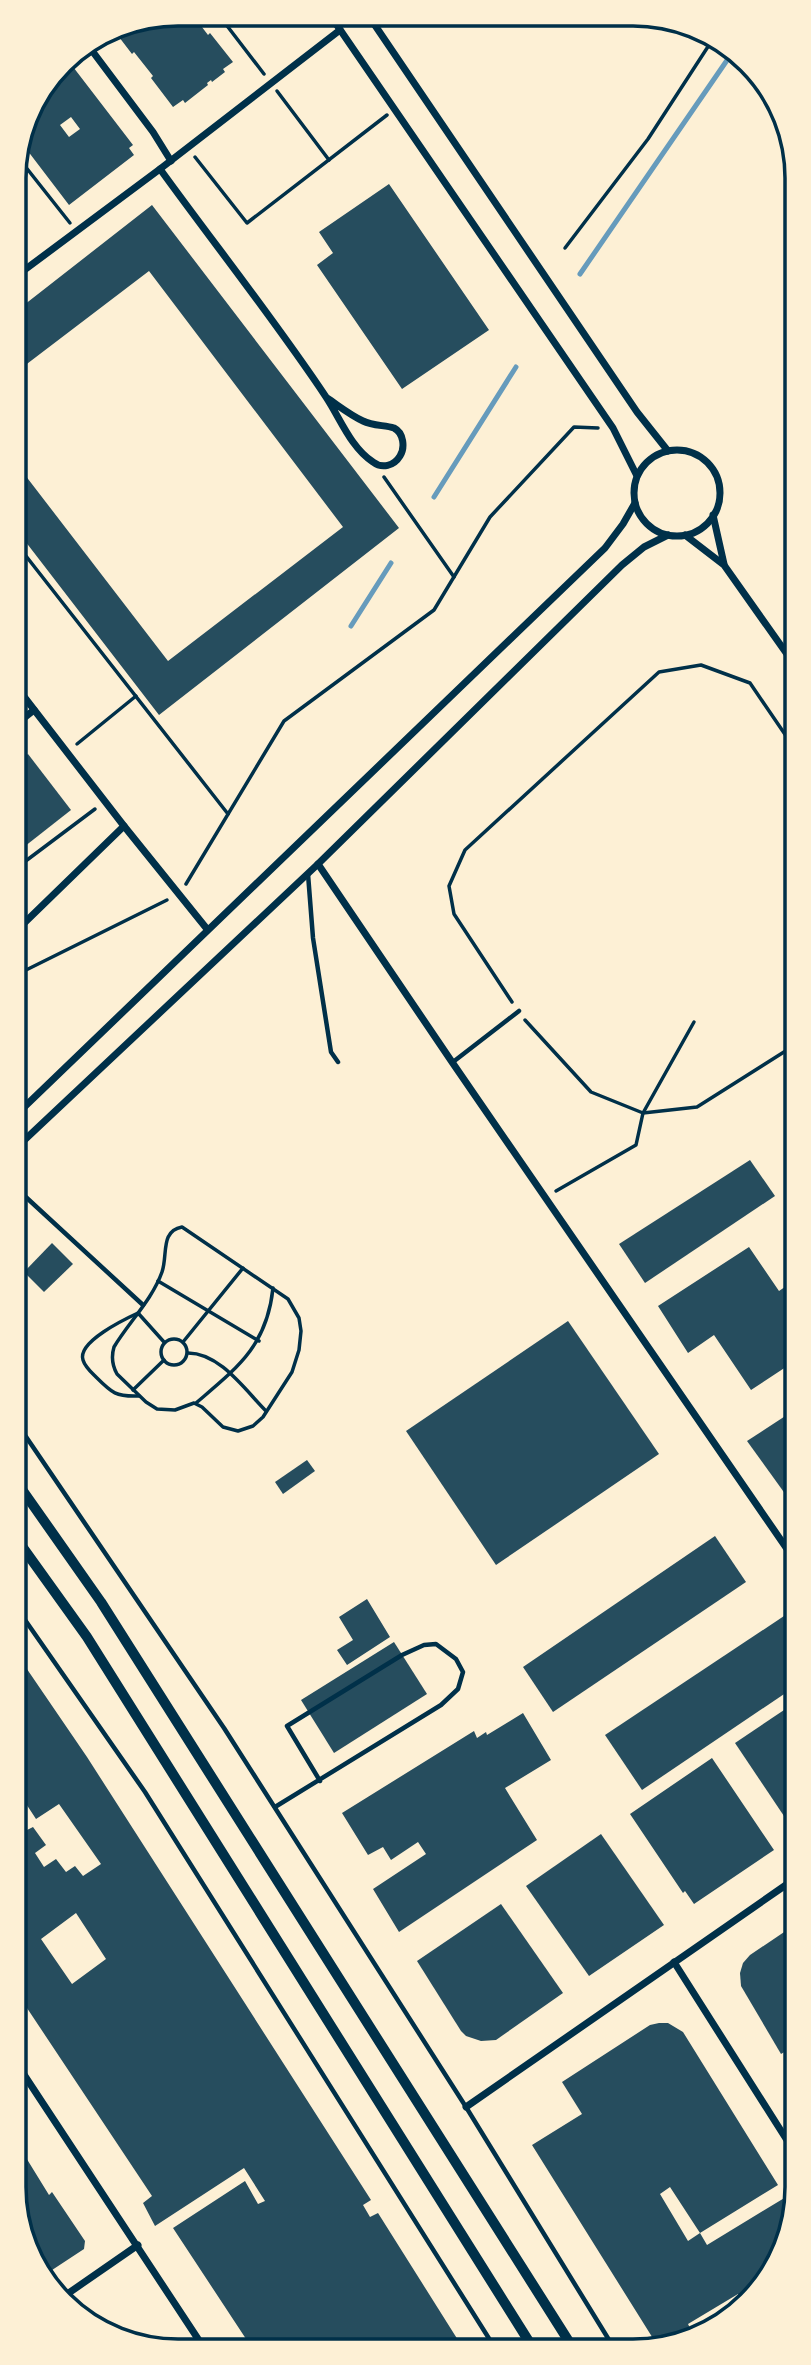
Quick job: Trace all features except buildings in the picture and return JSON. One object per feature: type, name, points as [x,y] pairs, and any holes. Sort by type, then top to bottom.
[{"type":"main road","points":[[26,1496],[101,1602],[567,2339]]},
{"type":"main road","points":[[26,1552],[87,1637],[527,2339]]},
{"type":"street","points":[[338,27],[613,428],[637,476]]},
{"type":"street","points":[[376,27],[637,412],[668,451]]},
{"type":"street","points":[[27,268],[340,30]]},
{"type":"street","points":[[94,53],[153,132],[170,160]]},
{"type":"street","points":[[160,169],[327,398],[362,453],[375,464],[383,466],[393,464],[399,459],[404,449],[400,434],[394,428],[379,427],[362,421],[327,398]]},
{"type":"street","points":[[668,451],[691,453],[710,467],[717,478],[718,503],[713,515],[696,531],[685,535],[668,535],[657,531],[639,514],[635,502],[637,476],[644,465],[655,456],[668,451]]},
{"type":"street","points":[[27,1105],[605,548],[635,502]]},
{"type":"street","points":[[713,515],[724,565]]},
{"type":"street","points":[[27,1138],[318,864],[622,565],[643,547],[668,535]]},
{"type":"street","points":[[685,535],[724,565],[785,651]]},
{"type":"street","points":[[27,700],[207,929]]},
{"type":"street","points":[[27,716],[34,710]]},
{"type":"street","points":[[27,921],[124,826]]},
{"type":"street","points":[[318,864],[784,1545]]},
{"type":"street","points":[[466,2107],[784,1886]]},
{"type":"street","points":[[674,1962],[784,2136]]},
{"type":"street","points":[[26,2078],[198,2339]]},
{"type":"street","points":[[70,2292],[138,2245]]},
{"type":"lane","points":[[308,873],[312,930],[331,1052],[338,1062]]},
{"type":"lane","points":[[452,1062],[519,1011]]},
{"type":"lane","points":[[26,1198],[143,1305]]},
{"type":"lane","points":[[26,1437],[224,1727],[466,2107],[608,2339]]},
{"type":"lane","points":[[26,1622],[145,1792],[489,2339]]},
{"type":"lane","points":[[275,1807],[320,1781],[441,1705],[458,1689],[463,1672],[456,1659],[436,1644],[424,1645],[287,1726],[320,1781]]},
{"type":"path","points":[[228,27],[329,160]]},
{"type":"path","points":[[565,248],[648,139],[708,47]]},
{"type":"path","points":[[188,148],[247,223],[394,110]]},
{"type":"path","points":[[27,169],[76,230]]},
{"type":"path","points":[[27,970],[179,895],[285,721],[434,610],[490,517],[574,428],[613,428]]},
{"type":"path","points":[[375,464],[454,578]]},
{"type":"path","points":[[27,557],[228,814]]},
{"type":"path","points":[[785,734],[750,683],[701,665],[659,672],[465,850],[449,886],[454,914],[526,1023],[591,1092],[643,1113],[697,1107],[785,1052]]},
{"type":"path","points":[[67,752],[136,696]]},
{"type":"path","points":[[27,860],[105,802]]},
{"type":"path","points":[[545,1197],[636,1145],[643,1113],[694,1021]]},
{"type":"path","points":[[196,1403],[223,1427],[246,1430],[253,1426],[292,1372],[299,1350],[299,1318],[288,1299],[273,1288],[182,1227],[173,1228],[169,1233],[165,1264],[158,1281],[112,1353],[117,1374],[151,1406],[164,1411],[196,1403],[229,1374],[259,1341],[271,1306],[273,1288]]},
{"type":"path","points":[[183,1342],[243,1268]]},
{"type":"path","points":[[158,1281],[259,1341]]},
{"type":"path","points":[[138,1313],[164,1342]]},
{"type":"path","points":[[138,1313],[108,1328],[86,1349],[83,1361],[111,1393],[139,1396]]},
{"type":"path","points":[[175,1338],[183,1342],[188,1353],[184,1361],[177,1365],[168,1364],[161,1350],[164,1342],[175,1338]]},
{"type":"path","points":[[188,1353],[208,1357],[266,1411]]},
{"type":"path","points":[[133,1390],[164,1360]]},
{"type":"waterway","points":[[580,274],[727,60]]},
{"type":"waterway","points":[[434,497],[516,367]]},
{"type":"waterway","points":[[351,626],[391,563]]}]
